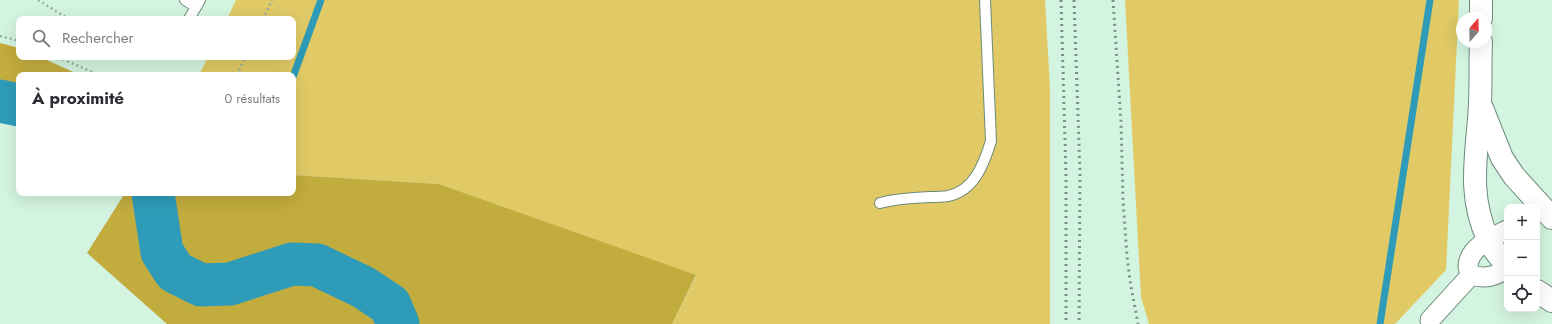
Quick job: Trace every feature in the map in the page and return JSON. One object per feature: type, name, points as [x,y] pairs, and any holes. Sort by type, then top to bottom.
[{"type":"street","points":[[1481,0],[1481,12]]},
{"type":"street","points":[[1480,48],[1480,103],[1474,175],[1476,200],[1480,218],[1498,235],[1504,256]]},
{"type":"street","points":[[1480,103],[1502,158],[1543,216]]},
{"type":"street","points":[[1471,275],[1468,266],[1478,247],[1498,235]]},
{"type":"street","points":[[1471,275],[1482,278],[1504,270]]},
{"type":"street","points":[[1429,322],[1471,275]]},
{"type":"street","points":[[1540,293],[1552,301]]},
{"type":"lane","points":[[185,0],[198,4],[191,16]]},
{"type":"lane","points":[[880,203],[893,199],[948,196],[963,190],[974,179],[985,160],[991,141],[985,0]]},
{"type":"path","points":[[38,0],[64,16]]},
{"type":"path","points":[[264,16],[272,0]]},
{"type":"path","points":[[0,36],[16,40]]},
{"type":"path","points":[[65,60],[92,72]]},
{"type":"path","points":[[238,72],[244,60]]},
{"type":"shaded area","points":[[236,0],[1045,0],[1050,88],[1050,324],[672,324],[696,276],[439,184],[296,175],[296,72],[200,72],[206,60],[296,60],[296,16],[228,16]]},
{"type":"shaded area","points":[[1125,0],[1459,0],[1458,12],[1456,12],[1457,48],[1446,270],[1395,324],[1149,324],[1141,297]]},
{"type":"shaded area","points":[[0,43],[16,47],[16,60],[47,60],[73,72],[16,72],[16,119],[0,115]]},
{"type":"shaded area","points":[[296,175],[439,184],[696,275],[672,324],[167,324],[87,253],[123,196],[296,196]]},
{"type":"waterway","points":[[295,72],[321,0]]},
{"type":"waterway","points":[[1380,324],[1430,0]]},
{"type":"waterway","points":[[0,101],[16,104]]},
{"type":"waterway","points":[[153,196],[162,252],[175,272],[201,285],[230,284],[292,264],[317,265],[363,287],[390,305],[398,324]]},
{"type":"railway","points":[[1061,0],[1066,175],[1066,324]]},
{"type":"railway","points":[[1074,0],[1080,173],[1079,324]]},
{"type":"railway","points":[[1113,0],[1121,122],[1123,200],[1127,256],[1138,324]]}]
